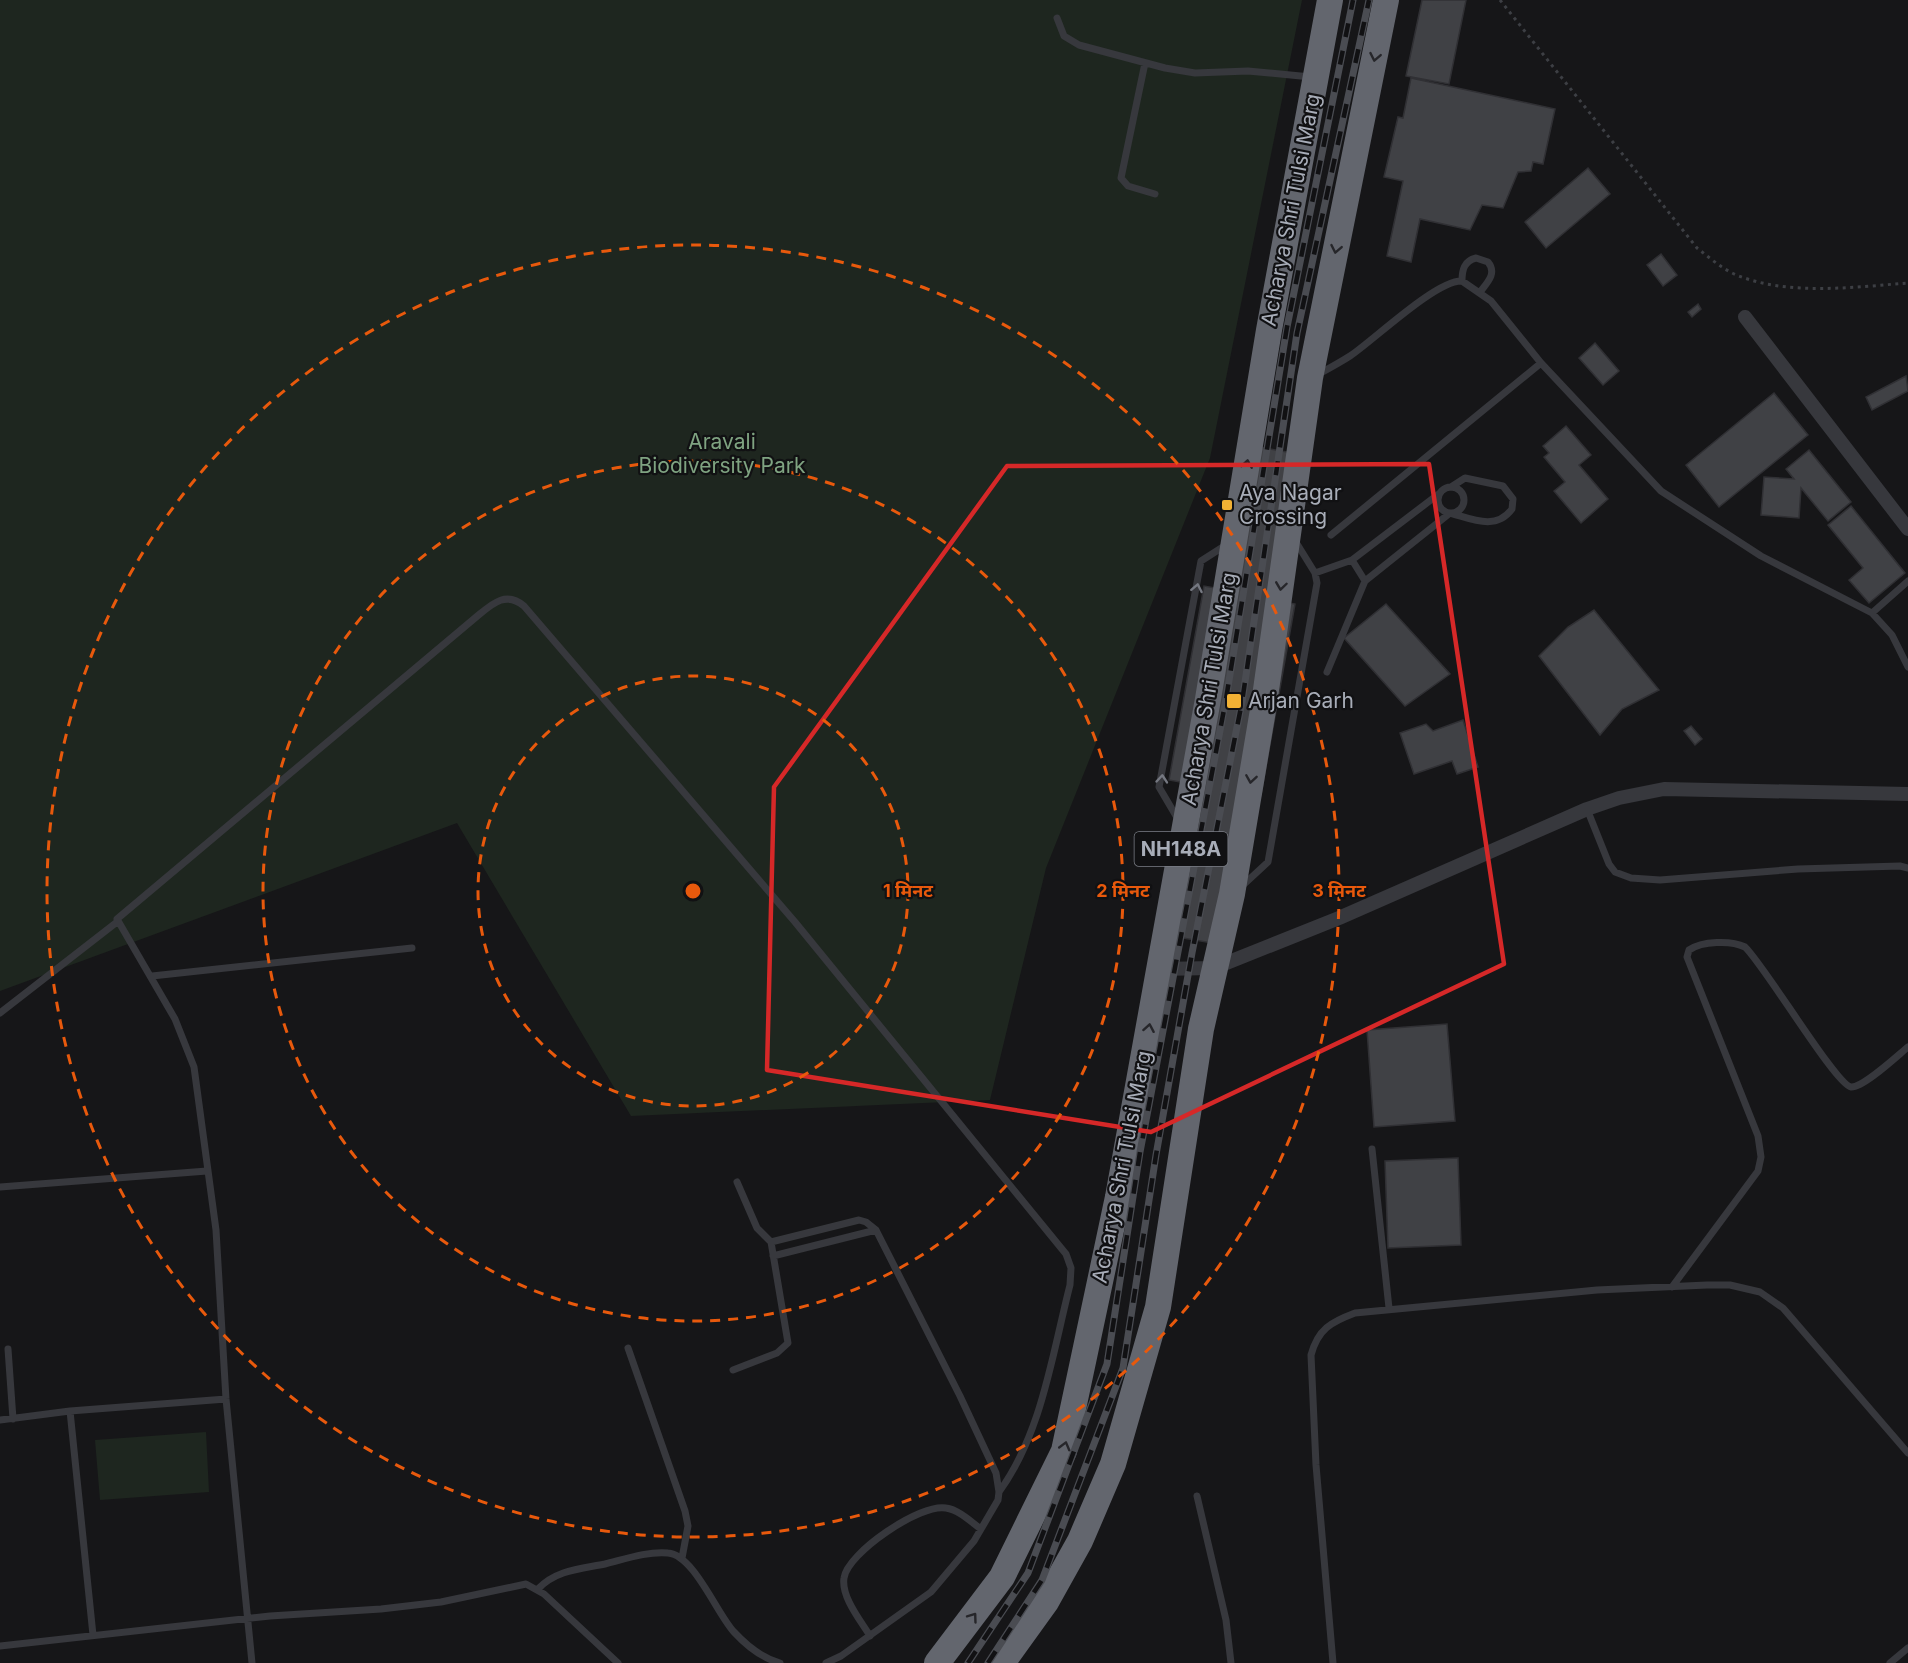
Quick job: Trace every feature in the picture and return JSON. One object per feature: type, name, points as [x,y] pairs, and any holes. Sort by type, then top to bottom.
[{"type":"highway","name":"Acharya Shri Tulsi Marg","points":[[937,1663],[1002,1577],[1064,1451],[1118,1197],[1185,831],[1269,330],[1330,0]]},
{"type":"highway","name":"NH148A","points":[[1002,1663],[1046,1602],[1074,1551],[1113,1464],[1158,1307],[1194,1074],[1214,968],[1232,894],[1289,530],[1310,378],[1386,0]]},
{"type":"street","points":[[1745,317],[1908,529]]},
{"type":"street","points":[[1158,969],[1214,968],[1339,918],[1587,809],[1619,798],[1664,789],[1908,794]]},
{"type":"lane","points":[[1057,18],[1064,36],[1079,45],[1145,63],[1195,73],[1248,71],[1316,77]]},
{"type":"lane","points":[[1145,63],[1121,178],[1128,186],[1155,194]]},
{"type":"lane","points":[[1462,281],[1462,272],[1468,262],[1476,258],[1488,262],[1492,271],[1491,276],[1480,292]]},
{"type":"lane","points":[[1310,378],[1349,356],[1426,297],[1447,285],[1462,281],[1491,301],[1541,363],[1638,468],[1674,501],[1761,556],[1872,613],[1892,635],[1908,668]]},
{"type":"lane","points":[[1331,535],[1541,363]]},
{"type":"lane","points":[[1315,573],[1352,560],[1440,493],[1465,478],[1503,486],[1513,499],[1512,509],[1498,522],[1483,522],[1450,513],[1439,506],[1440,493]]},
{"type":"lane","points":[[1327,672],[1365,580],[1450,513],[1461,508],[1464,500],[1462,492],[1451,487]]},
{"type":"lane","points":[[1232,894],[1268,862],[1317,583],[1315,573],[1289,530]]},
{"type":"lane","points":[[1352,560],[1365,580]]},
{"type":"lane","points":[[1872,613],[1908,581]]},
{"type":"lane","points":[[0,1013],[117,922],[119,916],[496,601],[511,598],[518,601],[795,922],[1066,1254],[1071,1268],[1070,1285],[1035,1422],[1012,1473],[999,1492]]},
{"type":"lane","points":[[1587,809],[1609,864],[1615,872],[1631,878],[1660,880],[1798,869],[1900,866],[1908,868]]},
{"type":"lane","points":[[117,922],[152,976],[191,1055],[216,1230],[226,1399],[252,1663]]},
{"type":"lane","points":[[1672,1287],[1738,1201],[1758,1171],[1761,1157],[1758,1136],[1687,957],[1689,950],[1700,945],[1733,943],[1745,947],[1838,1077],[1848,1086],[1854,1087],[1866,1081],[1908,1047]]},
{"type":"lane","points":[[152,976],[412,948]]},
{"type":"lane","points":[[1372,1149],[1389,1308]]},
{"type":"lane","points":[[0,1187],[207,1171]]},
{"type":"lane","points":[[733,1370],[777,1353],[788,1343],[771,1242],[757,1228],[737,1182]]},
{"type":"lane","points":[[771,1242],[859,1220],[866,1222],[876,1230],[960,1396],[996,1473],[999,1492],[998,1500],[962,1557],[930,1592],[870,1636],[826,1663]]},
{"type":"lane","points":[[773,1256],[876,1230]]},
{"type":"lane","points":[[1333,1663],[1316,1465],[1311,1355],[1314,1341],[1328,1325],[1355,1313],[1597,1290],[1730,1285],[1760,1292],[1772,1299],[1802,1329],[1908,1453]]},
{"type":"lane","points":[[628,1348],[685,1510],[688,1526],[682,1558]]},
{"type":"lane","points":[[8,1349],[13,1419]]},
{"type":"lane","points":[[0,1420],[70,1411],[226,1399]]},
{"type":"lane","points":[[70,1411],[93,1635]]},
{"type":"lane","points":[[1197,1496],[1226,1620],[1231,1663]]},
{"type":"lane","points":[[870,1636],[844,1585],[846,1570],[858,1556],[910,1517],[933,1508],[944,1507],[955,1510],[981,1529]]},
{"type":"lane","points":[[538,1589],[560,1573],[652,1554],[668,1553],[682,1558],[734,1632],[762,1655],[780,1663]]},
{"type":"lane","points":[[0,1646],[249,1618],[441,1602],[519,1584],[538,1589],[618,1663]]},
{"type":"lane","points":[[1890,1663],[1908,1648]]},
{"type":"path","points":[[1500,0],[1697,248],[1716,263],[1736,275],[1775,284],[1829,289],[1908,283]]},
{"type":"highlighted area","points":[[1429,464],[1504,964],[1151,1132],[767,1070],[774,787],[1007,466]]},
{"type":"green space","name":"Aravali Biodiversity Park","points":[[0,0],[1302,0],[1210,458],[1046,868],[990,1100],[631,1116],[457,823],[0,991]]},
{"type":"green space","points":[[206,1432],[209,1492],[100,1500],[95,1440]]},
{"type":"building","points":[[1422,0],[1466,0],[1449,84],[1406,76]]},
{"type":"building","points":[[1411,78],[1555,109],[1543,164],[1533,162],[1531,171],[1518,172],[1503,208],[1482,205],[1470,230],[1420,219],[1411,262],[1387,256],[1403,181],[1384,177],[1398,117],[1403,118]]},
{"type":"building","points":[[1588,168],[1610,194],[1546,248],[1525,222]]},
{"type":"building","points":[[1661,254],[1677,275],[1663,286],[1647,265]]},
{"type":"building","points":[[1698,304],[1701,309],[1692,317],[1688,312]]},
{"type":"building","points":[[1595,343],[1619,371],[1603,385],[1579,358]]},
{"type":"building","points":[[1906,376],[1908,391],[1872,410],[1866,397]]},
{"type":"building","points":[[1774,393],[1808,435],[1719,507],[1686,465]]},
{"type":"building","points":[[1566,426],[1591,455],[1579,465],[1608,499],[1581,523],[1554,491],[1565,482],[1544,457],[1549,453],[1543,446]]},
{"type":"building","points":[[1247,445],[1293,453],[1267,599],[1295,604],[1261,795],[1212,943],[1165,935],[1191,784],[1169,780],[1204,586],[1221,589]]},
{"type":"building","points":[[1809,450],[1851,502],[1828,521],[1801,488],[1799,518],[1761,515],[1764,477],[1794,479],[1786,469]]},
{"type":"building","points":[[1851,506],[1905,573],[1869,603],[1849,580],[1863,568],[1828,525]]},
{"type":"building","points":[[1386,604],[1450,674],[1405,706],[1344,638]]},
{"type":"building","points":[[1594,610],[1659,690],[1622,709],[1600,735],[1539,656],[1568,627]]},
{"type":"building","points":[[1463,720],[1478,767],[1457,774],[1452,761],[1414,774],[1400,733],[1426,724],[1433,731]]},
{"type":"building","points":[[1691,726],[1702,739],[1695,745],[1684,731]]},
{"type":"building","points":[[1447,1024],[1455,1121],[1374,1127],[1367,1030]]},
{"type":"building","points":[[1458,1158],[1461,1245],[1388,1248],[1385,1161]]},
{"type":"railway","points":[[968,1663],[1028,1573],[1107,1364],[1140,1152],[1226,699],[1287,327],[1353,0]]},
{"type":"railway","points":[[988,1663],[1042,1580],[1123,1368],[1156,1155],[1192,953],[1242,702],[1297,333],[1369,0]]},
{"type":"place","name":"Aya Nagar Crossing","points":[[1227,505]]},
{"type":"place","name":"Arjan Garh","points":[[1234,701]]}]
